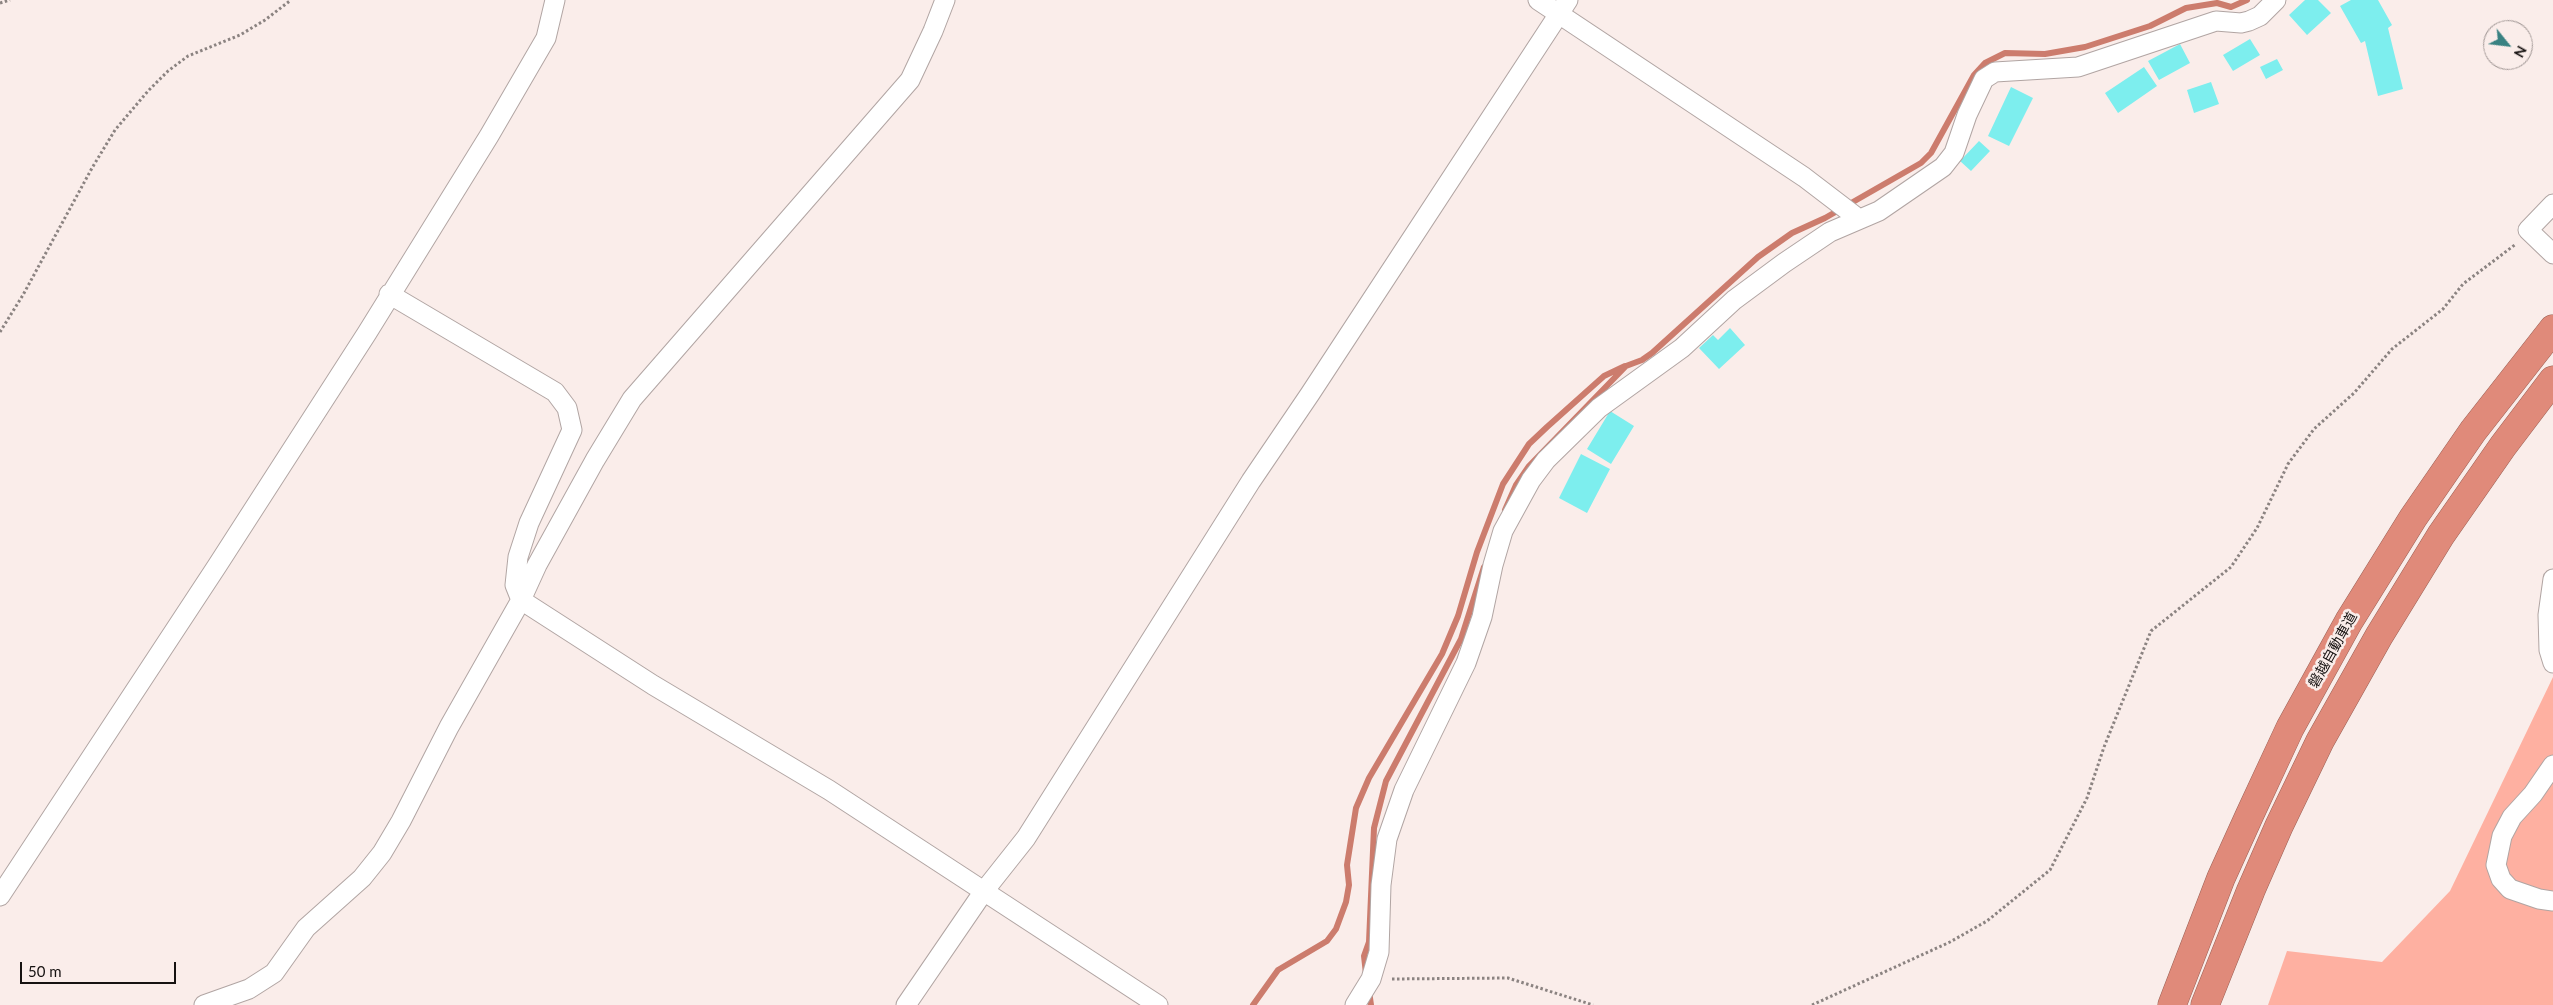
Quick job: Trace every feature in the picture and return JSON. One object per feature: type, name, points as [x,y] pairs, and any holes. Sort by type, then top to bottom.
[{"type":"highway","name":"磐越自動車道","points":[[2172,1005],[2221,878],[2250,814],[2290,728],[2349,621],[2413,518],[2473,431],[2553,329]]},
{"type":"highway","points":[[2206,1005],[2250,890],[2320,741],[2379,636],[2441,535],[2503,446],[2553,380]]},
{"type":"street","points":[[0,896],[217,566],[367,333],[389,294],[539,52],[546,38],[555,0]]},
{"type":"street","points":[[204,1005],[249,989],[274,973],[306,928],[349,890],[377,859],[401,821],[449,727],[521,600],[537,565],[595,460],[632,399],[910,80],[933,32],[944,0]]},
{"type":"street","points":[[1538,0],[1563,7],[1804,177],[1859,219]]},
{"type":"street","points":[[1355,1005],[1371,979],[1379,952],[1381,885],[1386,839],[1404,790],[1466,663],[1482,617],[1492,565],[1503,531],[1530,480],[1561,443],[1598,408],[1682,348],[1734,300],[1830,232],[1878,211],[1943,167],[1954,153],[1967,116],[1984,79],[1995,72],[2078,67],[2216,21],[2241,23],[2249,21],[2260,16],[2276,0]]},
{"type":"street","points":[[906,1005],[984,891],[1026,838],[1251,481],[1321,378],[1563,7]]},
{"type":"street","points":[[2548,250],[2528,230],[2553,204]]},
{"type":"street","points":[[389,294],[555,392],[567,408],[572,430],[529,522],[518,557],[515,585],[521,600],[652,685],[829,790],[1158,1005]]},
{"type":"street","points":[[2553,579],[2548,615],[2549,650],[2553,663]]},
{"type":"street","points":[[2553,765],[2533,794],[2512,817],[2502,836],[2496,865],[2501,880],[2510,889],[2539,899],[2553,901]]},
{"type":"path","points":[[0,3],[10,0]]},
{"type":"path","points":[[0,332],[23,295],[92,168],[115,130],[148,91],[168,71],[188,56],[240,35],[265,20],[291,0]]},
{"type":"path","points":[[1812,1005],[1950,942],[1987,920],[2050,870],[2087,798],[2104,747],[2151,632],[2231,567],[2257,528],[2288,464],[2314,429],[2354,393],[2392,350],[2443,309],[2463,284],[2514,247],[2528,230]]},
{"type":"path","points":[[1371,979],[1508,978],[1593,1005]]},
{"type":"shaded area","points":[[2553,677],[2553,1005],[2268,1005],[2287,951],[2382,962],[2450,891]]},
{"type":"building","points":[[2305,0],[2318,0],[2331,13],[2307,35],[2289,15]]},
{"type":"building","points":[[2351,0],[2378,0],[2392,25],[2388,28],[2403,89],[2378,96],[2365,41],[2361,43],[2340,6]]},
{"type":"building","points":[[2250,39],[2260,55],[2233,71],[2223,55]]},
{"type":"building","points":[[2180,44],[2190,63],[2159,80],[2148,61]]},
{"type":"building","points":[[2277,59],[2283,70],[2266,79],[2260,67]]},
{"type":"building","points":[[2144,67],[2157,86],[2118,113],[2105,93]]},
{"type":"building","points":[[2211,82],[2219,104],[2194,113],[2187,90]]},
{"type":"building","points":[[2011,87],[2033,98],[2009,146],[1988,136]]},
{"type":"building","points":[[1979,141],[1990,151],[1971,171],[1960,161]]},
{"type":"building","points":[[1730,328],[1745,345],[1719,369],[1699,348],[1713,335],[1718,340]]},
{"type":"building","points":[[1610,411],[1634,426],[1611,464],[1587,449]]},
{"type":"building","points":[[1581,454],[1610,469],[1587,513],[1559,498]]},
{"type":"waterway","points":[[1505,510],[1516,485],[1529,466],[1626,366],[1642,360],[1652,353],[1758,257],[1792,233],[1825,218],[1921,163],[1931,153],[1974,75],[1985,63],[2005,53],[2045,54],[2085,47],[2150,26],[2186,8],[2217,3],[2231,7],[2247,0]]},
{"type":"waterway","points":[[1253,1005],[1278,970],[1327,941],[1336,929],[1346,902],[1349,885],[1347,865],[1356,808],[1369,778],[1442,654],[1458,616],[1477,552],[1503,484],[1529,444],[1604,376],[1625,366]]},
{"type":"waterway","points":[[1366,974],[1364,956],[1369,942],[1374,828],[1386,781],[1461,639],[1484,567]]},
{"type":"waterway","points":[[1369,991],[1371,1005]]}]
